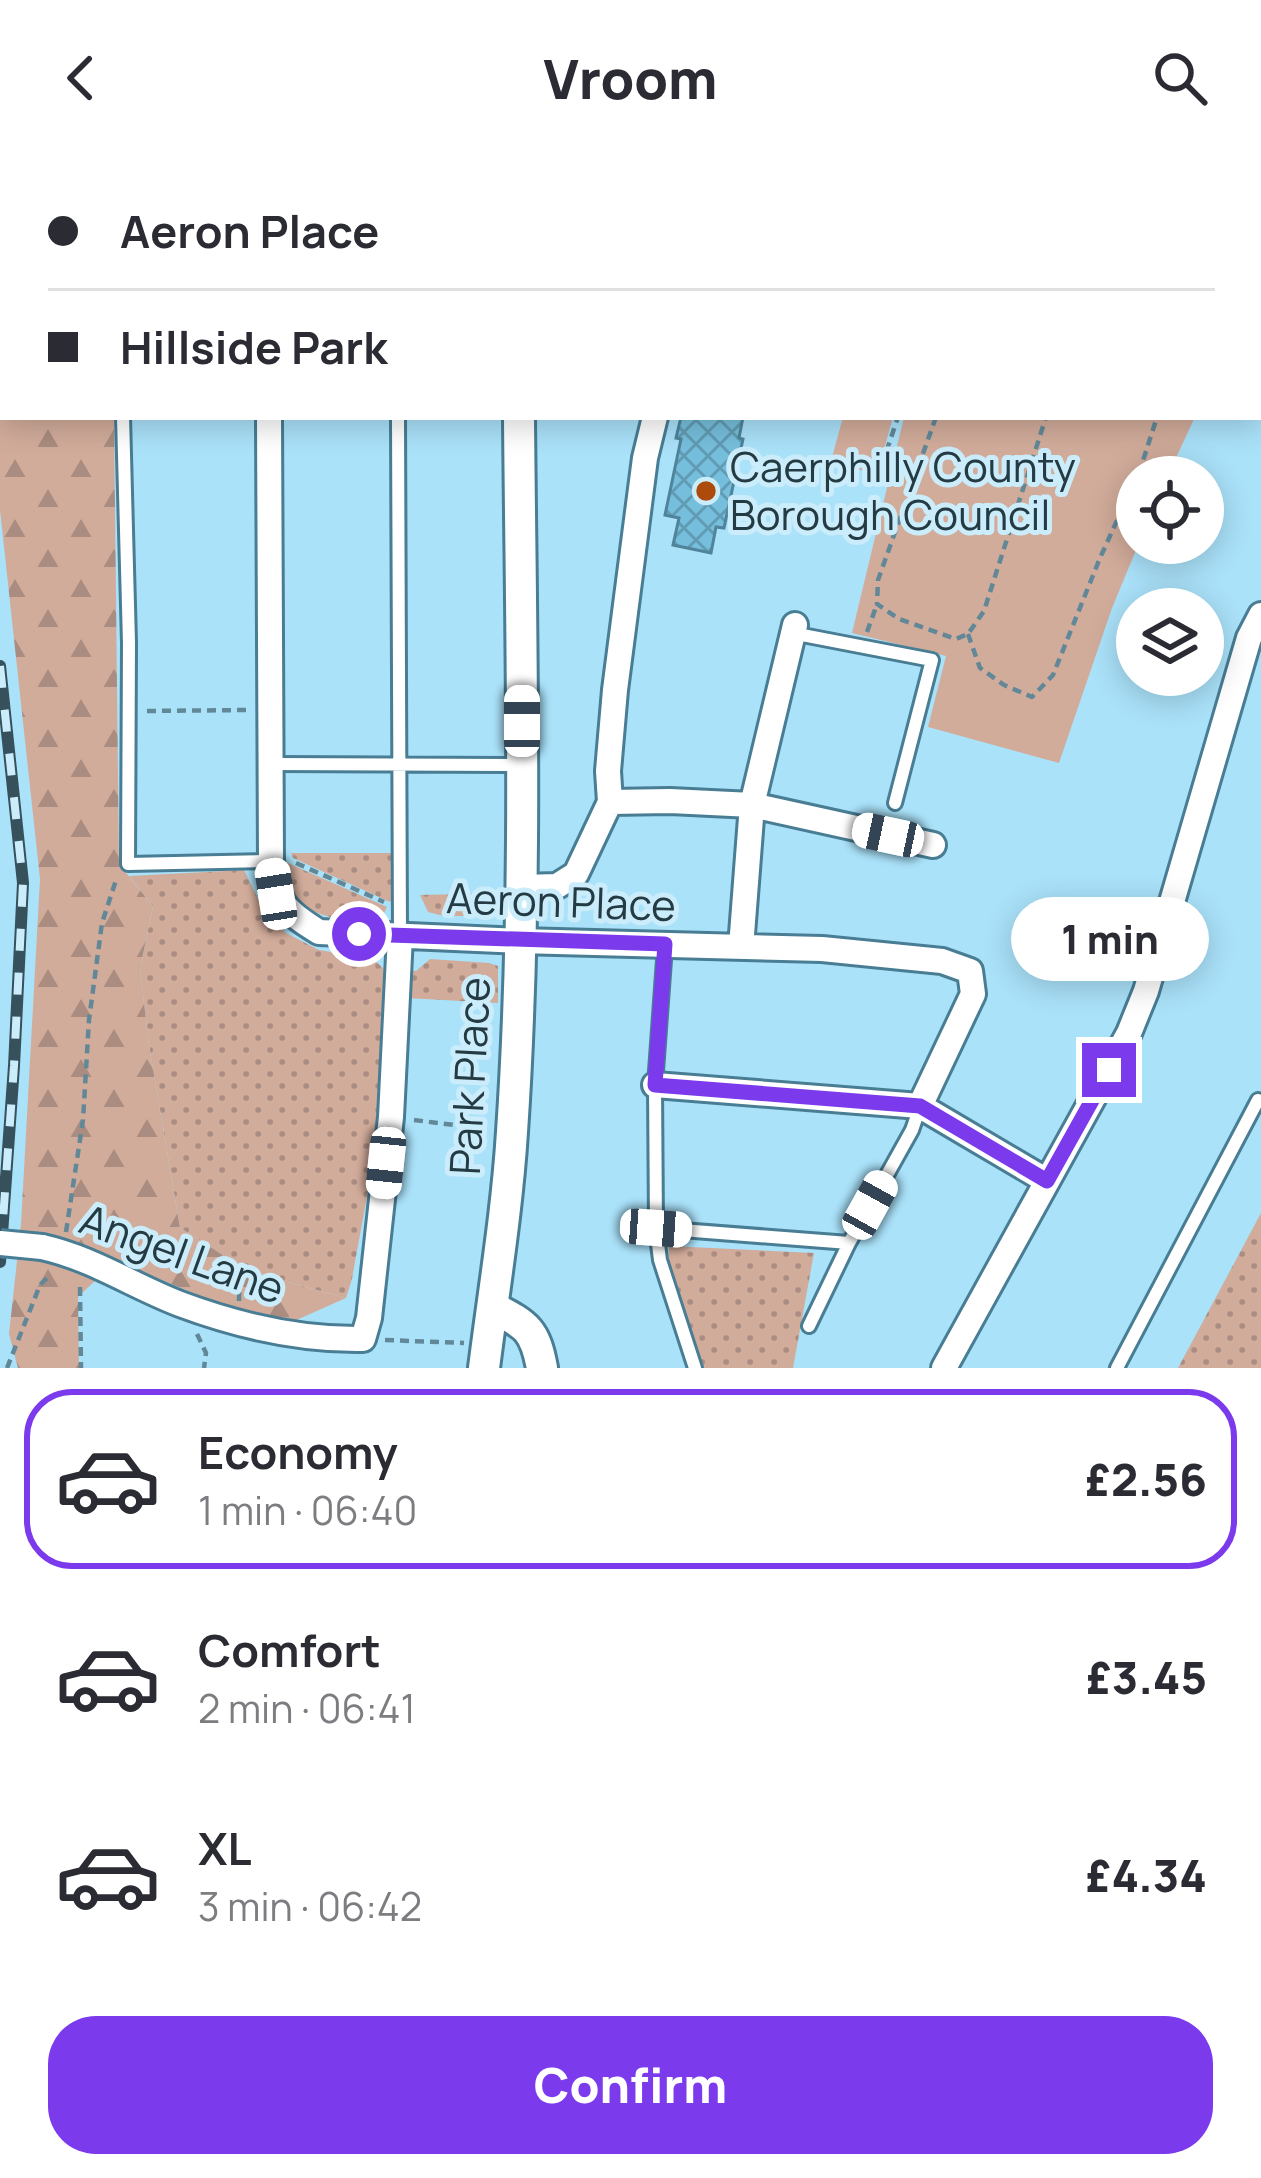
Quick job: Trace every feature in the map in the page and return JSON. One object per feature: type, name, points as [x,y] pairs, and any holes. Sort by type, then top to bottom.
[{"type":"street","name":"Aeron Place","points":[[269,420],[271,856],[276,894],[295,917],[319,932],[823,949],[942,961],[970,971],[973,994],[920,1106]]},
{"type":"street","name":"Park Place","points":[[486,1356],[512,1132],[522,887],[519,420]]},
{"type":"street","points":[[522,887],[557,886],[577,874],[610,802],[614,690],[654,420]]},
{"type":"street","points":[[944,1368],[1130,1033],[1249,638],[1261,615]]},
{"type":"street","points":[[741,946],[752,806],[794,629]]},
{"type":"street","points":[[610,802],[670,800],[752,806],[933,844]]},
{"type":"street","points":[[363,1340],[391,1117],[400,936]]},
{"type":"street","points":[[655,1085],[920,1106],[1047,1181]]},
{"type":"street","name":"Angel Lane","points":[[0,1244],[52,1249],[179,1304],[277,1332],[320,1340],[363,1340]]},
{"type":"street","points":[[494,1308],[525,1323],[537,1342],[542,1368]]},
{"type":"lane","points":[[123,420],[128,864],[271,856]]},
{"type":"lane","points":[[398,420],[400,936]]},
{"type":"lane","points":[[794,629],[932,660],[895,802]]},
{"type":"lane","points":[[270,764],[522,765]]},
{"type":"lane","points":[[665,944],[655,1085],[656,1228],[660,1260],[695,1368]]},
{"type":"lane","points":[[1118,1368],[1258,1100]]},
{"type":"lane","points":[[809,1326],[912,1130],[920,1106]]},
{"type":"lane","points":[[656,1228],[849,1243]]},
{"type":"path","points":[[850,474],[876,482],[897,420]]},
{"type":"path","points":[[863,647],[877,604],[878,580],[936,420]]},
{"type":"path","points":[[877,604],[899,619],[956,639],[968,634],[984,611],[1045,420]]},
{"type":"path","points":[[968,634],[980,668],[1004,685],[1032,697],[1053,675],[1140,470],[1156,420]]},
{"type":"path","points":[[129,711],[242,710]]},
{"type":"path","points":[[271,856],[400,909]]},
{"type":"path","points":[[7,1368],[40,1285],[52,1273],[52,1249],[69,1222],[96,962],[110,894]]},
{"type":"path","points":[[391,1117],[512,1132]]},
{"type":"path","points":[[217,1315],[240,1301],[240,1265]]},
{"type":"path","points":[[81,1298],[81,1368]]},
{"type":"path","points":[[363,1340],[486,1356]]},
{"type":"green space","points":[[0,420],[114,420],[119,864],[153,906],[140,969],[180,1228],[250,1272],[346,1298],[292,1322],[224,1306],[116,1261],[78,1297],[79,1368],[18,1368],[9,1334],[21,1224],[40,879],[0,510]]},
{"type":"green space","points":[[842,420],[892,420],[877,475],[831,461]]},
{"type":"green space","points":[[903,420],[1194,420],[1177,456],[1116,456],[1116,564],[1130,564],[1120,588],[1116,588],[1059,763],[928,727],[946,656],[852,633]]},
{"type":"green space","points":[[291,853],[393,853],[392,899],[293,858]]},
{"type":"green space","points":[[280,862],[387,907],[378,919],[365,922],[311,910],[294,896]]},
{"type":"green space","points":[[244,870],[265,913],[286,933],[319,950],[373,959],[383,968],[386,1046],[379,1124],[346,1298],[250,1272],[180,1228],[140,969],[153,906],[129,876]]},
{"type":"green space","points":[[501,893],[501,912],[497,906],[485,907],[477,916],[428,912],[420,895]]},
{"type":"green space","points":[[430,959],[498,966],[498,1003],[406,998],[408,970],[416,971]]},
{"type":"green space","points":[[1261,1213],[1261,1368],[1178,1368]]},
{"type":"green space","points":[[669,1246],[814,1253],[793,1368],[704,1368],[668,1263]]},
{"type":"building","points":[[680,420],[742,420],[739,438],[743,439],[724,528],[716,527],[711,553],[673,545],[679,518],[665,515],[681,439],[676,438]]},
{"type":"railway","points":[[0,666],[23,883],[0,1262]]},
{"type":"place","name":"Caerphilly County Borough Council","points":[[706,491]]},
{"type":"route","points":[[359,934],[665,944],[655,1085],[920,1106],[1047,1181],[1109,1070]]}]
